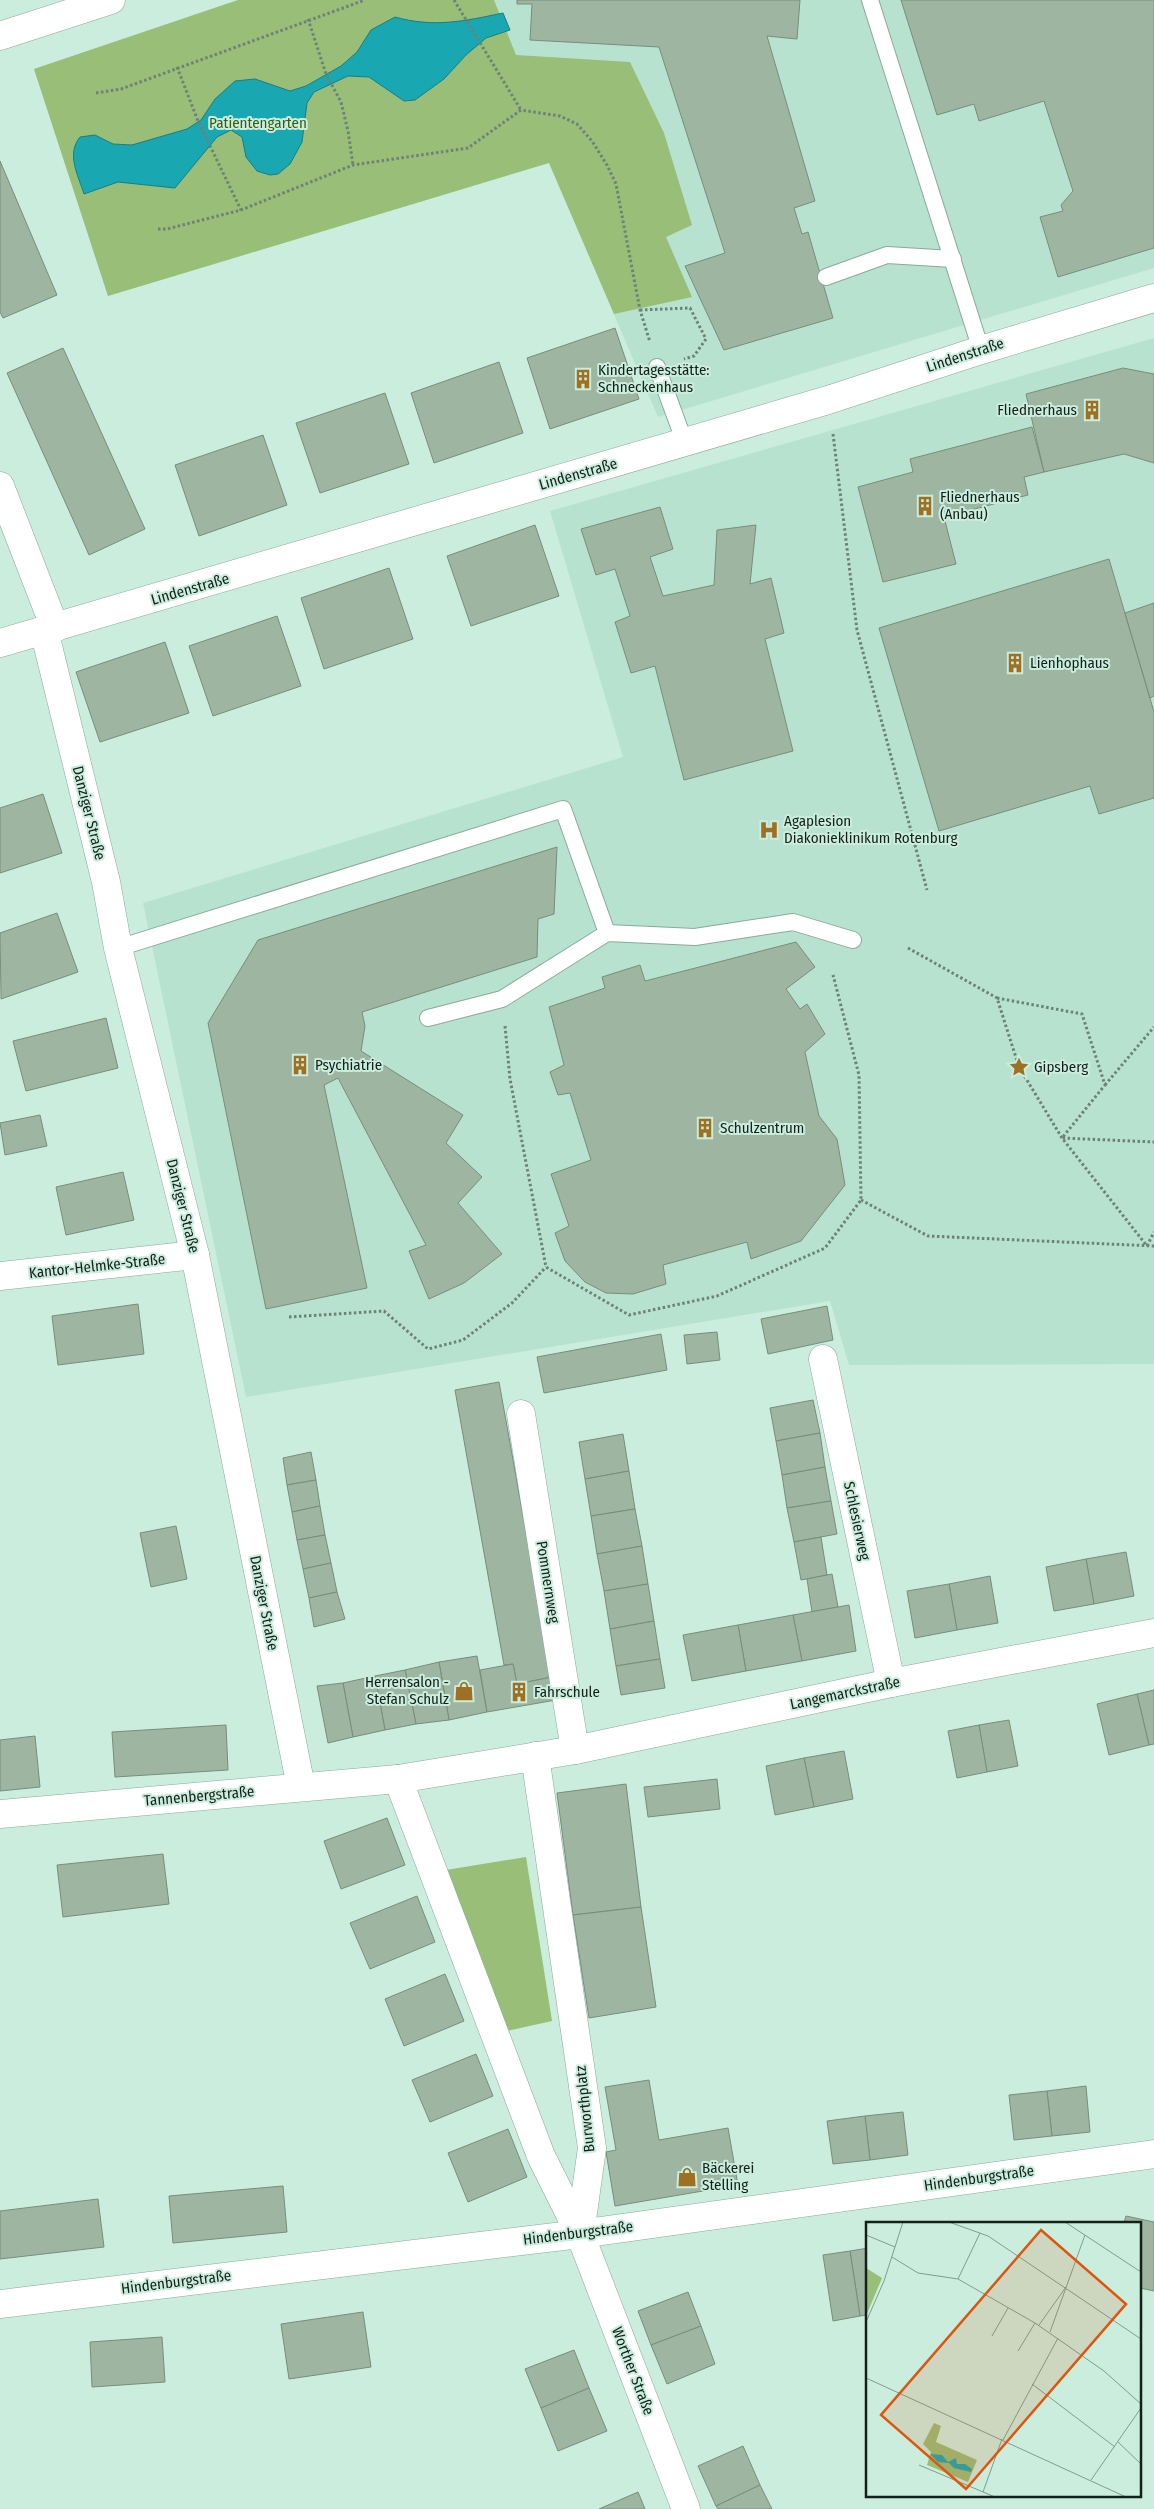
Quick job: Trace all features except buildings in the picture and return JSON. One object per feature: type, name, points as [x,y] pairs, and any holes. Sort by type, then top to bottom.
[{"type":"street","points":[[0,36],[111,0]]},
{"type":"street","name":"Lindenstraße","points":[[0,643],[685,443],[1154,298]]},
{"type":"street","name":"Danziger Straße","points":[[0,486],[50,629],[106,882],[118,948],[195,1255],[301,1787]]},
{"type":"street","name":"Kantor-Helmke-Straße","points":[[0,1276],[195,1255]]},
{"type":"street","name":"Schlesierweg","points":[[823,1359],[892,1684]]},
{"type":"street","name":"Pommernweg","points":[[521,1414],[575,1750]]},
{"type":"street","name":"Langemarckstraße","points":[[536,1756],[575,1750],[892,1684],[1154,1633]]},
{"type":"street","points":[[536,1756],[398,1780],[541,2156],[580,2234]]},
{"type":"street","name":"Burworthplatz","points":[[536,1756],[592,2148],[580,2234]]},
{"type":"street","name":"Tannenbergstraße","points":[[0,1814],[398,1780]]},
{"type":"street","name":"Hindenburgstraße","points":[[0,2304],[580,2234],[1154,2154]]},
{"type":"street","name":"Worther Straße","points":[[580,2234],[686,2509]]},
{"type":"lane","points":[[870,0],[981,350]]},
{"type":"lane","points":[[826,277],[887,255],[953,259]]},
{"type":"lane","points":[[657,366],[685,443]]},
{"type":"lane","points":[[118,948],[563,809],[607,933]]},
{"type":"lane","points":[[428,1018],[502,999],[607,933],[695,936],[793,922],[853,940]]},
{"type":"path","points":[[96,93],[121,89],[308,19],[365,0]]},
{"type":"path","points":[[454,0],[521,110]]},
{"type":"path","points":[[308,19],[326,74],[341,102],[348,131],[352,165]]},
{"type":"path","points":[[177,67],[198,121],[241,210]]},
{"type":"path","points":[[158,229],[166,229],[241,210],[352,165],[468,148],[521,110],[560,116],[576,124],[592,141],[616,184],[640,310],[657,366],[694,356],[706,339],[690,308],[640,310]]},
{"type":"path","points":[[828,400],[857,630],[927,890]]},
{"type":"path","points":[[908,948],[997,998],[1082,1014],[1105,1085]]},
{"type":"path","points":[[502,999],[510,1079],[546,1266],[629,1315],[717,1296],[825,1248],[861,1200],[859,1075],[833,975]]},
{"type":"path","points":[[997,998],[1019,1067],[1062,1138],[1147,1246]]},
{"type":"path","points":[[1062,1138],[1154,1027]]},
{"type":"path","points":[[1062,1138],[1154,1142]]},
{"type":"path","points":[[861,1200],[928,1236],[1154,1246]]},
{"type":"path","points":[[1147,1246],[1154,1232]]},
{"type":"path","points":[[288,1317],[384,1311],[428,1349],[463,1340],[512,1303],[546,1266]]},
{"type":"shaded area","points":[[238,0],[1154,0],[1154,268],[658,417],[549,163],[108,296],[34,69]]},
{"type":"shaded area","name":"Agaplesion Diakonieklinikum Rotenburg","points":[[1154,338],[1154,1364],[849,1365],[830,1301],[246,1397],[143,903],[623,757],[550,511]]},
{"type":"green space","name":"Patientengarten","points":[[238,0],[494,0],[516,55],[630,62],[664,133],[692,225],[666,237],[692,297],[614,314],[549,163],[108,296],[34,69]]},
{"type":"green space","points":[[526,1857],[552,2021],[507,2031],[446,1870]]},
{"type":"water","points":[[503,13],[510,30],[486,38],[466,55],[444,79],[415,100],[404,101],[369,77],[348,76],[314,92],[307,103],[302,142],[290,164],[278,174],[270,175],[257,171],[246,157],[242,137],[231,130],[217,137],[175,188],[118,182],[84,194],[74,165],[74,150],[80,137],[95,135],[113,144],[132,145],[187,129],[201,120],[215,99],[235,81],[255,79],[290,91],[306,86],[341,66],[357,52],[371,30],[395,17],[436,23],[462,21]]},
{"type":"place","name":"Kindertagesstätte: Schneckenhaus","points":[[583,379]]},
{"type":"place","name":"Fliednerhaus","points":[[1092,410]]},
{"type":"place","name":"Fliednerhaus (Anbau)","points":[[925,506]]},
{"type":"place","name":"Lienhophaus","points":[[1015,663]]},
{"type":"place","name":"Agaplesion Diakonieklinikum Rotenburg","points":[[769,830]]},
{"type":"place","name":"Psychiatrie","points":[[300,1065]]},
{"type":"place","name":"Gipsberg","points":[[1019,1067]]},
{"type":"place","name":"Schulzentrum","points":[[705,1128]]},
{"type":"place","name":"Herrensalon - Stefan Schulz","points":[[464,1691]]},
{"type":"place","name":"Fahrschule","points":[[519,1692]]},
{"type":"place","name":"Bäckerei Stelling","points":[[687,2177]]}]
